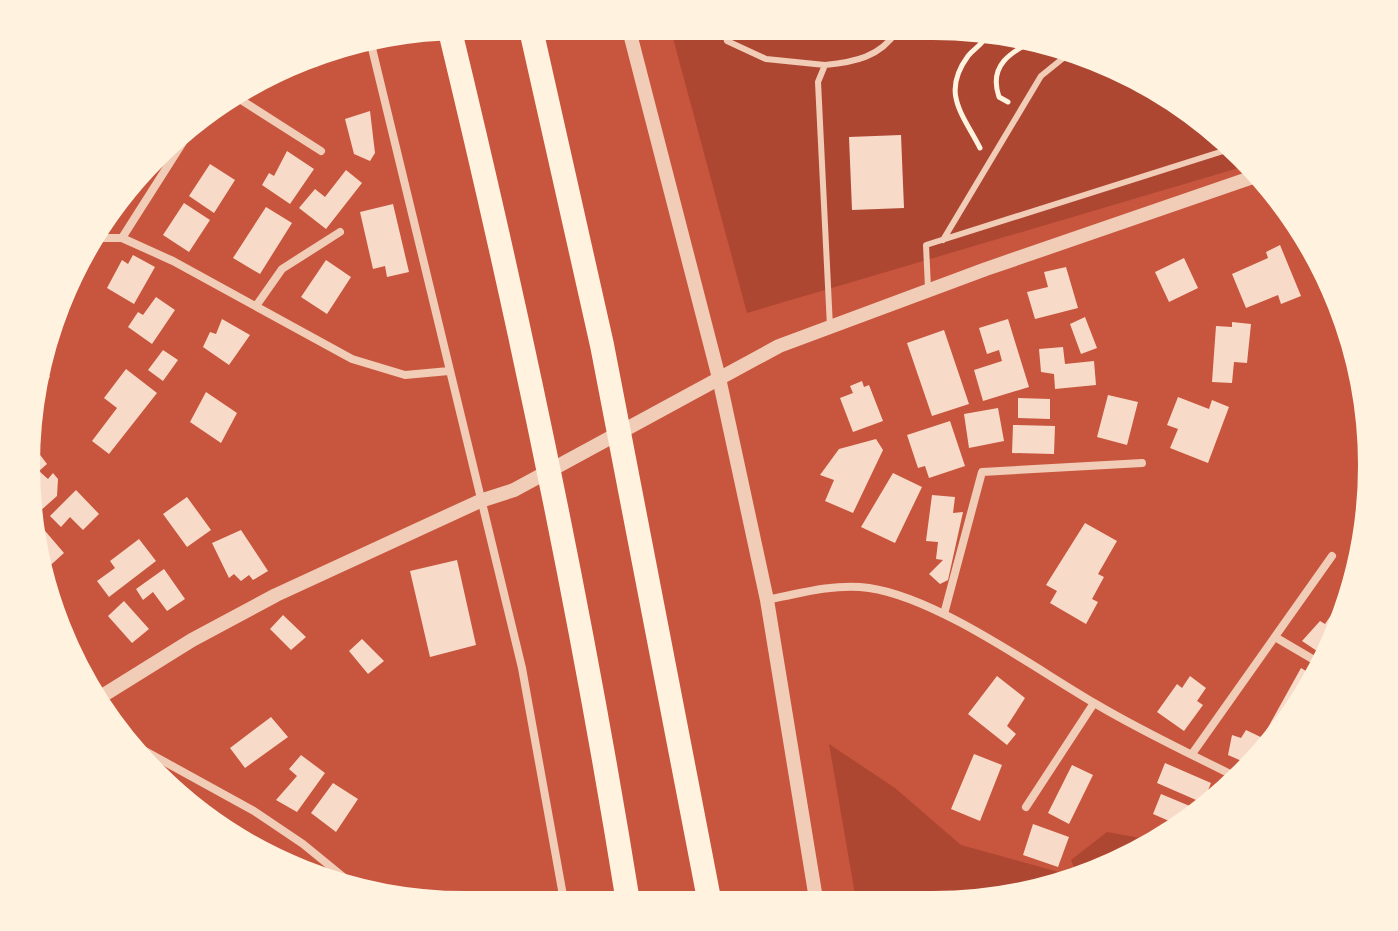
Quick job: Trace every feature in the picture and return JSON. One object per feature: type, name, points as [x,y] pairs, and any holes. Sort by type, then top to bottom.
[{"type":"highway","points":[[533,38],[605,361],[708,893]]},
{"type":"highway","points":[[452,39],[485,178],[555,513],[626,893]]},
{"type":"street","points":[[631,38],[719,378],[767,600],[815,893]]},
{"type":"street","points":[[372,49],[522,668],[563,893]]},
{"type":"street","points":[[242,101],[321,151]]},
{"type":"street","points":[[122,238],[179,149]]},
{"type":"street","points":[[105,694],[192,640],[276,595],[480,501],[514,490],[779,346],[1249,178]]},
{"type":"street","points":[[256,306],[282,269],[340,232]]},
{"type":"street","points":[[104,238],[122,238],[173,261],[352,359],[405,375],[449,371]]},
{"type":"street","points":[[944,614],[982,472],[1142,463]]},
{"type":"street","points":[[1192,754],[1332,556]]},
{"type":"street","points":[[767,600],[827,588],[867,587],[900,594],[944,614],[1094,703],[1229,773]]},
{"type":"street","points":[[1275,637],[1314,660]]},
{"type":"street","points":[[1026,807],[1094,703]]},
{"type":"street","points":[[150,754],[254,811],[339,873]]},
{"type":"lane","points":[[726,38],[766,59],[825,65],[859,61],[888,45],[892,38]]},
{"type":"lane","points":[[943,240],[1041,76],[1062,59]]},
{"type":"lane","points":[[825,65],[818,82],[830,327]]},
{"type":"lane","points":[[928,291],[926,245],[1222,151]]},
{"type":"path","points":[[984,42],[971,53],[954,77],[953,95],[988,164]]},
{"type":"path","points":[[1021,47],[1009,54],[996,68],[994,84],[999,97],[1021,109]]},
{"type":"shaded area","points":[[673,38],[932,38],[1016,46],[1070,61],[1146,95],[1193,126],[1239,168],[747,313]]},
{"type":"shaded area","points":[[829,744],[895,788],[961,845],[1061,873],[1016,885],[960,892],[855,893]]},
{"type":"shaded area","points":[[1107,832],[1142,838],[1074,868],[1071,860]]},
{"type":"building","points":[[370,111],[375,153],[370,161],[354,154],[345,119]]},
{"type":"building","points":[[901,135],[904,208],[852,210],[849,137]]},
{"type":"building","points":[[287,151],[314,169],[290,204],[262,185],[269,173],[274,176]]},
{"type":"building","points":[[210,164],[235,180],[214,213],[189,196]]},
{"type":"building","points":[[346,170],[362,183],[326,229],[299,208],[315,189],[325,197]]},
{"type":"building","points":[[184,203],[210,220],[189,252],[163,235]]},
{"type":"building","points":[[393,204],[409,272],[387,277],[385,266],[373,269],[360,212]]},
{"type":"building","points":[[266,207],[292,223],[260,274],[233,258]]},
{"type":"building","points":[[1280,245],[1301,296],[1281,304],[1278,295],[1246,308],[1232,274],[1268,258],[1266,252]]},
{"type":"building","points":[[133,255],[155,267],[134,304],[107,288],[122,260],[128,264]]},
{"type":"building","points":[[1184,258],[1198,288],[1169,302],[1155,272]]},
{"type":"building","points":[[326,260],[351,277],[327,314],[301,297]]},
{"type":"building","points":[[1066,267],[1078,308],[1035,319],[1027,292],[1048,287],[1044,272]]},
{"type":"building","points":[[156,297],[175,310],[152,344],[128,327],[138,312],[143,315]]},
{"type":"building","points":[[1085,317],[1097,348],[1081,354],[1070,324]]},
{"type":"building","points":[[222,319],[250,335],[229,365],[203,347],[210,332],[216,334]]},
{"type":"building","points":[[1008,319],[1029,387],[983,401],[974,370],[1002,361],[999,350],[987,354],[979,328]]},
{"type":"building","points":[[1232,322],[1251,324],[1247,363],[1234,362],[1232,383],[1212,382],[1216,326],[1232,327]]},
{"type":"building","points":[[944,330],[969,404],[932,416],[907,343]]},
{"type":"building","points":[[1063,347],[1065,364],[1094,361],[1096,385],[1055,389],[1054,374],[1041,372],[1039,349]]},
{"type":"building","points":[[163,350],[178,360],[163,381],[148,370]]},
{"type":"building","points":[[126,369],[157,393],[109,454],[92,441],[117,408],[104,398]]},
{"type":"building","points":[[862,381],[864,387],[869,385],[883,421],[853,432],[840,398],[853,393],[850,386]]},
{"type":"building","points":[[206,392],[237,413],[221,443],[190,422]]},
{"type":"building","points":[[1108,395],[1138,402],[1127,445],[1097,437]]},
{"type":"building","points":[[1178,397],[1209,409],[1212,400],[1229,407],[1208,463],[1170,448],[1178,429],[1167,425]]},
{"type":"building","points":[[1018,398],[1050,399],[1050,419],[1018,418]]},
{"type":"building","points":[[998,408],[1004,441],[969,448],[964,414]]},
{"type":"building","points":[[950,421],[965,466],[929,478],[925,466],[918,468],[907,435]]},
{"type":"building","points":[[1013,425],[1055,426],[1054,454],[1012,453]]},
{"type":"building","points":[[876,439],[883,450],[853,513],[825,501],[834,480],[820,475],[839,449]]},
{"type":"building","points":[[38,453],[47,464],[39,471],[48,479],[53,473],[58,479],[57,496],[41,510],[39,493]]},
{"type":"building","points":[[893,473],[922,487],[895,543],[861,527]]},
{"type":"building","points":[[76,490],[99,514],[83,530],[70,517],[61,527],[50,516]]},
{"type":"building","points":[[932,495],[955,497],[953,513],[963,512],[948,580],[940,584],[929,574],[943,560],[936,559],[938,542],[926,541]]},
{"type":"building","points":[[187,497],[211,530],[187,547],[163,514]]},
{"type":"building","points":[[1085,523],[1117,541],[1098,574],[1104,577],[1092,599],[1098,602],[1086,624],[1050,603],[1057,591],[1046,585]]},
{"type":"building","points":[[43,529],[64,553],[50,565]]},
{"type":"building","points":[[241,530],[268,571],[253,580],[249,575],[241,581],[234,574],[229,578],[212,543]]},
{"type":"building","points":[[139,539],[156,561],[109,597],[97,581],[115,568],[110,561]]},
{"type":"building","points":[[457,560],[476,645],[430,657],[410,571]]},
{"type":"building","points":[[164,569],[185,599],[167,611],[153,592],[143,600],[136,589]]},
{"type":"building","points":[[124,601],[149,629],[132,643],[108,616]]},
{"type":"building","points":[[1334,611],[1318,651],[1302,641],[1320,621],[1325,624]]},
{"type":"building","points":[[283,615],[306,637],[291,650],[270,629]]},
{"type":"building","points":[[362,639],[384,661],[368,674],[349,651]]},
{"type":"building","points":[[1301,668],[1307,672],[1288,703],[1266,731]]},
{"type":"building","points":[[997,676],[1025,698],[1007,726],[1016,734],[1007,745],[968,714]]},
{"type":"building","points":[[1190,676],[1206,688],[1197,701],[1203,705],[1184,731],[1157,712],[1177,684],[1182,688]]},
{"type":"building","points":[[271,717],[288,737],[245,768],[230,748]]},
{"type":"building","points":[[1246,730],[1262,738],[1241,761],[1228,755],[1232,735],[1241,738]]},
{"type":"building","points":[[974,754],[1002,765],[980,821],[951,809]]},
{"type":"building","points":[[301,755],[325,773],[297,812],[276,800],[297,776],[289,769]]},
{"type":"building","points":[[1165,763],[1211,783],[1207,793],[1198,801],[1157,783]]},
{"type":"building","points":[[1072,765],[1093,775],[1069,824],[1048,813]]},
{"type":"building","points":[[333,783],[358,799],[336,832],[311,813]]},
{"type":"building","points":[[1161,794],[1191,806],[1170,821],[1153,814]]},
{"type":"building","points":[[1033,824],[1069,837],[1058,867],[1023,855]]}]
